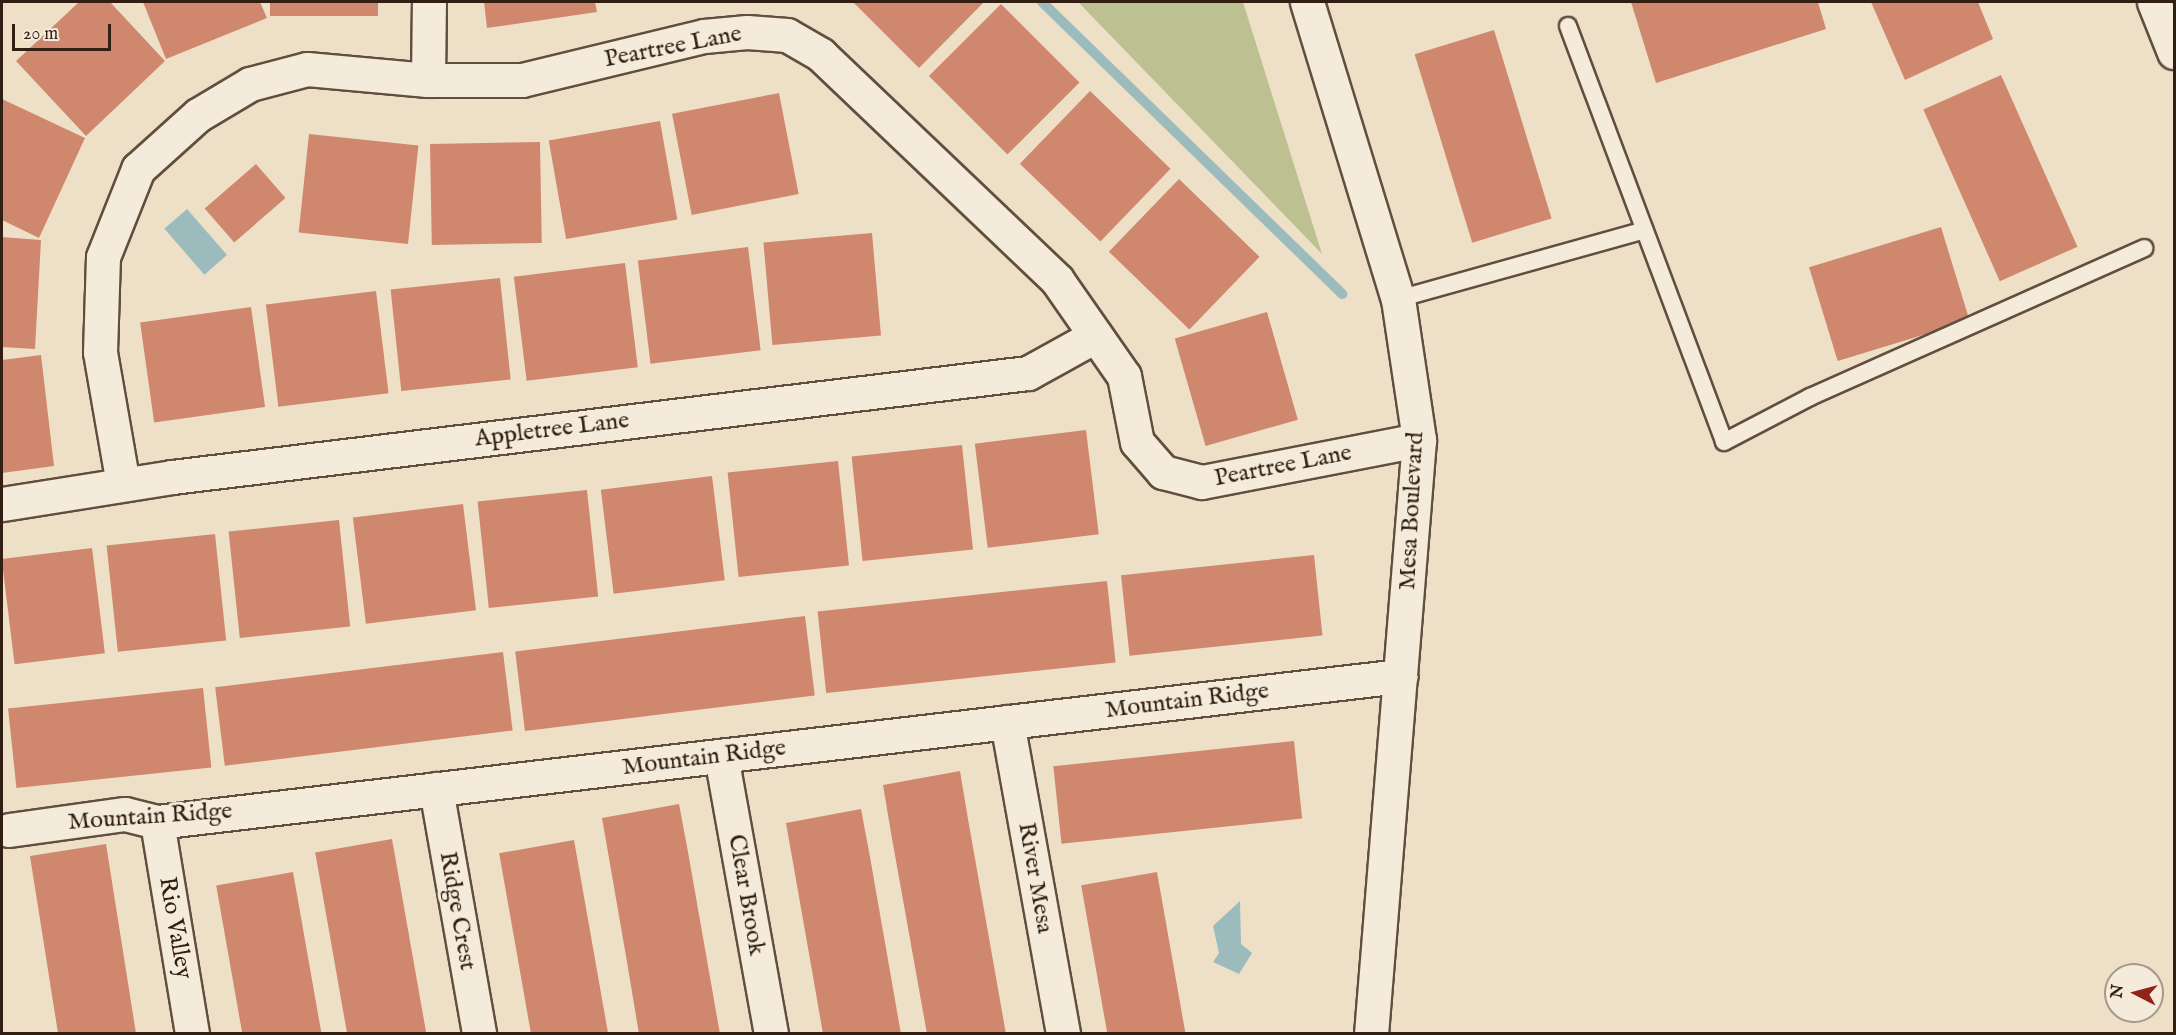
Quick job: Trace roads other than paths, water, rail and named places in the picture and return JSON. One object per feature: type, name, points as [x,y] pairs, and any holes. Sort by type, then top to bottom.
[{"type":"street","points":[[428,80],[429,2]]},
{"type":"street","name":"Mesa Boulevard","points":[[1307,2],[1398,299],[1419,440],[1371,1034]]},
{"type":"street","points":[[2154,2],[2175,52]]},
{"type":"street","name":"Peartree Lane","points":[[123,484],[100,352],[103,257],[138,169],[198,114],[250,84],[307,69],[428,80],[522,80],[704,36],[787,35],[821,55],[1057,280],[1124,376],[1137,442],[1163,472],[1202,482],[1419,440]]},
{"type":"street","name":"Appletree Lane","points":[[2,504],[123,484],[1028,373],[1095,336]]},
{"type":"street","name":"Mountain Ridge","points":[[9,830],[125,814],[157,822],[1400,676]]},
{"type":"street","name":"River Mesa","points":[[1007,722],[1063,1034]]},
{"type":"street","name":"Clear Brook","points":[[721,756],[771,1034]]},
{"type":"street","name":"Ridge Crest","points":[[436,789],[478,1034]]},
{"type":"street","name":"Rio Valley","points":[[157,822],[192,1034]]},
{"type":"lane","points":[[1568,26],[1724,442],[1810,397],[2144,248]]},
{"type":"lane","points":[[1398,299],[1645,230]]},
{"type":"water","points":[[187,209],[227,255],[204,275],[164,229]]},
{"type":"water","points":[[1240,901],[1241,944],[1252,953],[1239,974],[1213,962],[1219,953],[1213,926]]},
{"type":"waterway","points":[[1042,2],[1342,294]]}]
